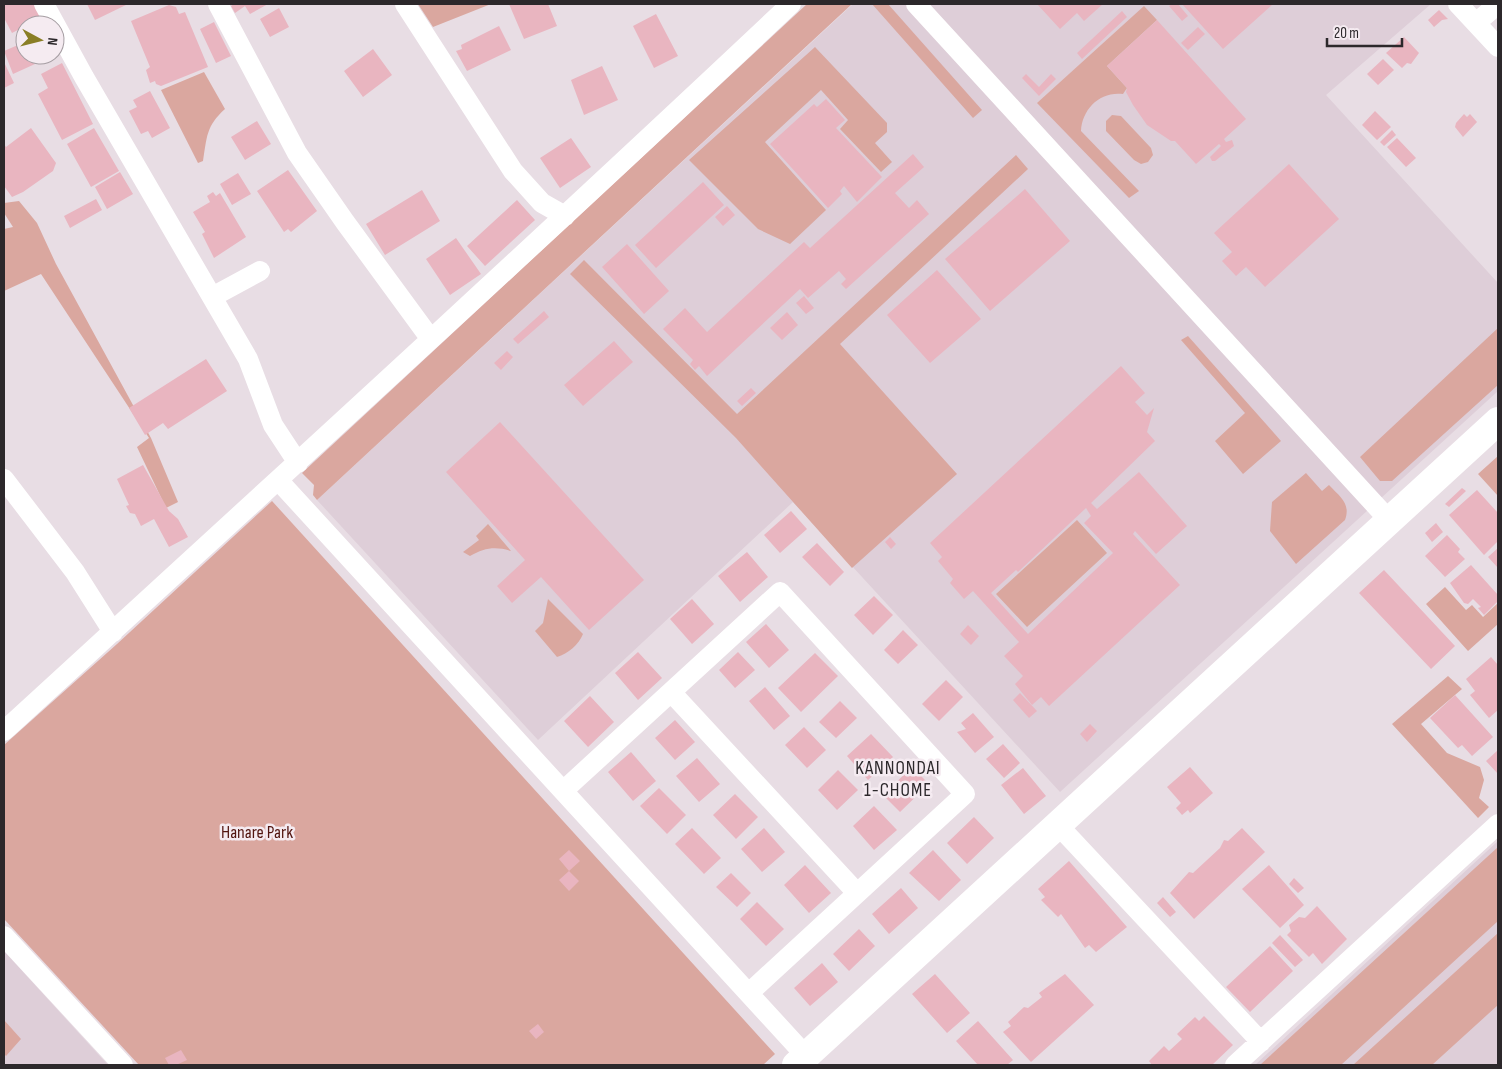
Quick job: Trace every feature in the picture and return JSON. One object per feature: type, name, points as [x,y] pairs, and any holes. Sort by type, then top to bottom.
[{"type":"street","points":[[44,4],[84,77],[248,359],[273,425],[298,463]]},
{"type":"street","points":[[218,4],[298,153],[345,222],[430,338]]},
{"type":"street","points":[[405,4],[513,171],[542,203],[565,216]]},
{"type":"street","points":[[4,731],[298,463],[430,338],[565,216],[791,4]]},
{"type":"street","points":[[916,4],[1389,520]]},
{"type":"street","points":[[1458,4],[1498,47]]},
{"type":"street","points":[[1476,23],[1498,4]]},
{"type":"street","points":[[212,297],[260,270]]},
{"type":"street","points":[[278,480],[749,993],[801,1061],[1498,422]]},
{"type":"street","points":[[4,478],[76,572],[112,632]]},
{"type":"street","points":[[563,791],[780,592],[787,599],[965,794],[749,993]]},
{"type":"street","points":[[671,692],[857,893]]},
{"type":"street","points":[[1235,1065],[1498,824]]},
{"type":"street","points":[[1058,825],[1261,1042]]},
{"type":"street","points":[[4,936],[123,1065]]},
{"type":"shaded area","points":[[853,4],[1431,4],[1326,95],[1498,283],[1498,391],[1060,792],[793,502],[538,740],[317,500]]},
{"type":"shaded area","points":[[1498,841],[1498,1065],[1255,1065]]},
{"type":"shaded area","points":[[4,951],[108,1065],[4,1065]]},
{"type":"green space","points":[[418,4],[491,4],[433,27]]},
{"type":"green space","points":[[807,4],[852,4],[317,500],[313,495],[314,485],[302,473]]},
{"type":"green space","points":[[872,4],[888,4],[982,110],[973,118]]},
{"type":"green space","points":[[1144,6],[1157,20],[1107,66],[1127,88],[1123,94],[1107,95],[1094,103],[1085,116],[1081,131],[1139,191],[1129,198],[1037,103]]},
{"type":"green space","points":[[815,47],[887,123],[887,132],[875,143],[892,162],[881,172],[840,129],[848,120],[821,90],[765,142],[826,210],[790,244],[758,229],[689,160]]},
{"type":"green space","points":[[204,72],[225,109],[214,121],[208,132],[203,161],[198,163],[161,90]]},
{"type":"green space","points":[[1112,115],[1121,116],[1151,148],[1153,155],[1148,162],[1141,164],[1134,160],[1106,131],[1106,121]]},
{"type":"green space","points":[[1016,155],[1028,169],[840,344],[957,474],[852,568],[736,438],[570,274],[584,260],[737,414]]},
{"type":"green space","points":[[19,201],[37,223],[56,264],[151,438],[178,502],[166,508],[137,447],[149,438],[41,274],[4,291],[4,229],[13,227],[4,213],[4,203]]},
{"type":"green space","points":[[1498,328],[1498,385],[1392,481],[1380,481],[1360,457]]},
{"type":"green space","points":[[1188,336],[1281,441],[1243,474],[1215,441],[1245,413],[1181,340]]},
{"type":"green space","points":[[1498,456],[1498,496],[1478,474]]},
{"type":"green space","points":[[1306,473],[1322,491],[1329,485],[1343,501],[1347,509],[1345,520],[1296,564],[1270,531],[1272,502]]},
{"type":"green space","name":"Hanare Park","points":[[272,501],[775,1054],[763,1065],[139,1065],[4,919],[4,745]]},
{"type":"green space","points":[[1077,520],[1107,553],[1027,627],[996,594]]},
{"type":"green space","points":[[488,524],[511,551],[490,549],[470,556],[463,552],[479,540],[476,536]]},
{"type":"green space","points":[[1445,587],[1466,610],[1472,605],[1483,617],[1498,603],[1498,624],[1468,651],[1426,604]]},
{"type":"green space","points":[[548,599],[583,634],[573,648],[557,657],[535,631],[543,623]]},
{"type":"green space","points":[[1448,676],[1462,689],[1421,724],[1447,753],[1480,767],[1484,780],[1479,798],[1489,807],[1478,818],[1392,724]]},
{"type":"green space","points":[[1498,847],[1498,921],[1341,1065],[1260,1065]]},
{"type":"green space","points":[[1498,933],[1498,1005],[1432,1065],[1353,1065]]},
{"type":"green space","points":[[4,1020],[21,1039],[6,1056],[4,1054]]},
{"type":"building","points":[[4,4],[34,4],[40,15],[15,15],[15,31],[12,33],[4,18]]},
{"type":"building","points":[[87,4],[128,4],[95,20]]},
{"type":"building","points":[[234,4],[268,4],[250,14],[245,6],[235,13],[231,6]]},
{"type":"building","points":[[509,4],[548,4],[557,26],[524,39]]},
{"type":"building","points":[[1037,4],[1103,4],[1084,21],[1077,13],[1060,29]]},
{"type":"building","points":[[1178,4],[1188,16],[1182,21],[1169,6]]},
{"type":"building","points":[[1182,4],[1273,4],[1223,49]]},
{"type":"building","points":[[169,5],[176,7],[179,14],[185,12],[208,67],[161,86],[156,84],[155,81],[150,83],[146,70],[150,67],[131,21]]},
{"type":"building","points":[[279,8],[289,27],[270,37],[260,19]]},
{"type":"building","points":[[1439,10],[1448,19],[1442,20],[1434,27],[1428,20]]},
{"type":"building","points":[[1122,11],[1127,17],[1082,59],[1077,53]]},
{"type":"building","points":[[656,14],[678,56],[654,68],[633,26]]},
{"type":"building","points":[[1157,20],[1246,119],[1224,139],[1226,142],[1232,140],[1234,146],[1215,161],[1212,161],[1210,157],[1221,146],[1219,144],[1196,164],[1175,141],[1171,141],[1147,125],[1133,105],[1126,92],[1127,88],[1107,66]]},
{"type":"building","points":[[214,22],[231,56],[216,63],[200,29]]},
{"type":"building","points":[[499,26],[511,50],[467,71],[456,51],[462,49],[461,45]]},
{"type":"building","points":[[1198,27],[1205,34],[1188,50],[1181,43]]},
{"type":"building","points":[[1404,37],[1419,53],[1411,64],[1407,63],[1402,68],[1386,53]]},
{"type":"building","points":[[15,46],[15,65],[33,65],[13,74],[4,51]]},
{"type":"building","points":[[373,49],[392,75],[363,97],[344,71]]},
{"type":"building","points":[[1383,59],[1394,70],[1378,85],[1367,74]]},
{"type":"building","points":[[4,62],[14,83],[4,88]]},
{"type":"building","points":[[58,65],[63,65],[93,124],[62,140],[38,94],[48,88],[41,74]]},
{"type":"building","points":[[602,66],[618,100],[584,115],[571,80]]},
{"type":"building","points":[[1026,74],[1039,87],[1051,74],[1056,79],[1039,96],[1022,78]]},
{"type":"building","points":[[150,91],[170,128],[152,138],[148,131],[141,134],[129,111],[137,107],[133,100]]},
{"type":"building","points":[[826,99],[845,120],[836,128],[882,177],[857,202],[844,186],[840,191],[842,194],[828,208],[770,144],[814,104],[817,107]]},
{"type":"building","points":[[1375,111],[1391,127],[1377,140],[1362,125]]},
{"type":"building","points":[[1464,114],[1467,117],[1470,114],[1477,122],[1463,137],[1455,127]]},
{"type":"building","points":[[257,121],[271,144],[245,160],[231,137]]},
{"type":"building","points":[[31,128],[56,163],[53,171],[23,192],[12,197],[4,186],[4,144],[6,147]]},
{"type":"building","points":[[94,128],[119,171],[91,187],[67,144]]},
{"type":"building","points":[[1392,130],[1396,135],[1384,146],[1380,142]]},
{"type":"building","points":[[571,138],[591,167],[560,188],[540,158]]},
{"type":"building","points":[[1397,138],[1416,158],[1406,167],[1387,147]]},
{"type":"building","points":[[913,154],[924,167],[895,193],[909,208],[917,200],[929,214],[846,289],[841,284],[846,279],[839,271],[808,298],[800,289],[707,376],[699,366],[695,370],[690,364],[693,360],[663,329],[685,308],[707,332],[804,242],[810,248]]},
{"type":"building","points":[[1289,164],[1339,219],[1265,287],[1246,267],[1236,276],[1222,261],[1232,252],[1214,233]]},
{"type":"building","points":[[288,170],[317,211],[291,232],[288,229],[284,232],[257,191]]},
{"type":"building","points":[[120,172],[133,194],[107,209],[95,187]]},
{"type":"building","points":[[238,173],[251,194],[232,205],[220,184]]},
{"type":"building","points":[[703,182],[724,205],[656,268],[635,245]]},
{"type":"building","points":[[1025,189],[1070,241],[990,311],[945,259]]},
{"type":"building","points":[[422,190],[440,221],[385,255],[366,224]]},
{"type":"building","points":[[213,192],[216,196],[220,193],[246,237],[214,258],[202,234],[205,232],[193,212],[210,202],[207,196]]},
{"type":"building","points":[[96,199],[102,210],[70,228],[64,216]]},
{"type":"building","points":[[517,200],[535,220],[485,266],[467,246]]},
{"type":"building","points":[[727,206],[735,215],[723,226],[715,217]]},
{"type":"building","points":[[456,238],[481,274],[450,295],[426,259]]},
{"type":"building","points":[[627,244],[669,291],[644,314],[602,267]]},
{"type":"building","points":[[937,270],[981,319],[930,363],[887,315]]},
{"type":"building","points":[[804,296],[814,308],[806,314],[796,303]]},
{"type":"building","points":[[544,311],[549,317],[518,344],[513,339]]},
{"type":"building","points":[[787,312],[798,325],[782,340],[770,328]]},
{"type":"building","points":[[614,341],[633,362],[583,406],[564,385]]},
{"type":"building","points":[[507,351],[513,357],[501,370],[494,363]]},
{"type":"building","points":[[206,359],[227,391],[168,429],[163,423],[145,435],[129,408]]},
{"type":"building","points":[[1121,366],[1145,393],[1135,402],[1147,415],[1154,408],[1147,432],[1155,441],[1091,503],[1097,509],[1139,472],[1187,526],[1156,554],[1135,531],[1133,534],[1180,585],[1049,706],[1041,697],[1032,705],[1015,684],[1023,676],[1004,656],[1019,642],[973,591],[964,599],[950,583],[953,579],[938,561],[942,557],[930,543]],"holes":[[[1086,508],[1091,516],[1084,523],[1113,553],[1028,634],[991,593],[1016,570],[1018,572]]]},
{"type":"building","points":[[751,388],[756,393],[742,406],[737,401]]},
{"type":"building","points":[[500,422],[644,580],[589,630],[541,577],[512,603],[497,586],[525,560],[446,472]]},
{"type":"building","points":[[143,465],[169,511],[178,519],[188,537],[169,547],[154,519],[141,526],[135,514],[130,513],[126,506],[129,505],[117,479]]},
{"type":"building","points":[[1462,488],[1466,491],[1449,507],[1445,504]]},
{"type":"building","points":[[1477,490],[1498,513],[1498,541],[1484,555],[1449,515]]},
{"type":"building","points":[[791,511],[807,529],[780,553],[764,535]]},
{"type":"building","points":[[1436,523],[1443,532],[1432,542],[1425,533]]},
{"type":"building","points":[[1447,535],[1460,549],[1458,552],[1465,559],[1445,577],[1425,556]]},
{"type":"building","points":[[890,537],[896,544],[891,549],[885,542]]},
{"type":"building","points":[[817,543],[844,572],[830,586],[802,557]]},
{"type":"building","points":[[1498,548],[1498,568],[1488,557]]},
{"type":"building","points":[[747,552],[768,577],[740,602],[718,576]]},
{"type":"building","points":[[1471,565],[1498,595],[1498,601],[1484,615],[1478,608],[1481,607],[1473,599],[1468,604],[1464,603],[1450,583]]},
{"type":"building","points":[[1384,570],[1455,646],[1431,669],[1359,593]]},
{"type":"building","points":[[874,596],[893,615],[873,635],[854,615]]},
{"type":"building","points":[[692,599],[714,624],[692,644],[670,619]]},
{"type":"building","points":[[766,624],[789,650],[769,668],[746,642]]},
{"type":"building","points":[[968,625],[979,636],[971,645],[960,634]]},
{"type":"building","points":[[903,630],[918,645],[898,664],[884,650]]},
{"type":"building","points":[[638,652],[662,678],[638,700],[615,673]]},
{"type":"building","points":[[738,652],[755,670],[735,688],[719,670]]},
{"type":"building","points":[[815,653],[838,676],[801,712],[778,688]]},
{"type":"building","points":[[1491,657],[1498,665],[1498,710],[1489,718],[1470,695],[1475,691],[1466,679]]},
{"type":"building","points":[[946,680],[963,697],[939,721],[922,704]]},
{"type":"building","points":[[765,687],[790,716],[774,730],[749,701]]},
{"type":"building","points":[[1020,693],[1037,711],[1029,718],[1013,700]]},
{"type":"building","points":[[1455,695],[1493,737],[1472,756],[1462,745],[1458,748],[1430,718]]},
{"type":"building","points":[[590,696],[614,722],[588,747],[564,721]]},
{"type":"building","points":[[840,701],[857,718],[836,738],[819,722]]},
{"type":"building","points":[[973,713],[994,737],[975,753],[957,732],[966,729],[961,723]]},
{"type":"building","points":[[675,720],[695,742],[675,760],[655,738]]},
{"type":"building","points":[[1090,724],[1097,731],[1087,742],[1080,734]]},
{"type":"building","points":[[804,727],[826,750],[807,768],[785,745]]},
{"type":"building","points":[[871,734],[893,757],[868,780],[847,756]]},
{"type":"building","points":[[1003,744],[1020,763],[1004,778],[986,759]]},
{"type":"building","points":[[1498,750],[1498,774],[1486,761]]},
{"type":"building","points":[[631,752],[656,781],[633,801],[608,772]]},
{"type":"building","points":[[697,758],[720,784],[699,802],[676,776]]},
{"type":"building","points":[[912,767],[929,784],[900,812],[883,795]]},
{"type":"building","points":[[1190,767],[1213,793],[1190,813],[1188,810],[1182,815],[1176,808],[1181,803],[1167,787]]},
{"type":"building","points":[[1023,768],[1046,796],[1024,814],[1001,785]]},
{"type":"building","points":[[838,770],[858,790],[837,810],[818,790]]},
{"type":"building","points":[[659,788],[686,815],[667,834],[640,806]]},
{"type":"building","points":[[735,794],[758,817],[736,839],[713,815]]},
{"type":"building","points":[[874,806],[897,830],[874,850],[853,826]]},
{"type":"building","points":[[974,817],[994,838],[967,864],[947,843]]},
{"type":"building","points":[[692,828],[721,858],[704,874],[675,844]]},
{"type":"building","points":[[764,828],[785,852],[762,872],[741,849]]},
{"type":"building","points":[[1242,828],[1265,852],[1194,919],[1170,893],[1189,872],[1193,873],[1220,848],[1224,840],[1228,841]]},
{"type":"building","points":[[569,850],[580,861],[569,871],[559,859]]},
{"type":"building","points":[[933,850],[961,880],[939,901],[909,873]]},
{"type":"building","points":[[1069,861],[1127,927],[1096,952],[1089,945],[1085,948],[1061,914],[1058,917],[1041,900],[1045,897],[1038,889]]},
{"type":"building","points":[[805,865],[831,893],[809,913],[784,885]]},
{"type":"building","points":[[1269,865],[1304,905],[1280,928],[1242,889]]},
{"type":"building","points":[[569,871],[579,881],[569,891],[559,880]]},
{"type":"building","points":[[731,873],[751,893],[737,907],[716,887]]},
{"type":"building","points":[[1294,878],[1304,888],[1298,893],[1289,884]]},
{"type":"building","points":[[901,888],[918,908],[889,934],[872,914]]},
{"type":"building","points":[[1163,897],[1176,912],[1170,917],[1157,903]]},
{"type":"building","points":[[757,902],[784,929],[766,946],[740,919]]},
{"type":"building","points":[[1317,906],[1347,939],[1322,964],[1313,953],[1309,957],[1287,935],[1291,931],[1289,925],[1299,917],[1305,918]]},
{"type":"building","points":[[859,929],[875,946],[849,971],[833,954]]},
{"type":"building","points":[[1280,935],[1303,960],[1295,967],[1272,943]]},
{"type":"building","points":[[1270,946],[1293,971],[1250,1012],[1226,987]]},
{"type":"building","points":[[822,963],[838,982],[810,1006],[794,988]]},
{"type":"building","points":[[935,974],[970,1013],[947,1033],[912,994]]},
{"type":"building","points":[[1065,974],[1094,1005],[1031,1062],[1003,1032],[1011,1026],[1008,1022],[1024,1007],[1028,1008],[1042,997],[1039,993]]},
{"type":"building","points":[[1204,1016],[1233,1045],[1212,1065],[1152,1065],[1149,1061],[1164,1046],[1169,1051],[1182,1039],[1177,1034],[1195,1017],[1199,1021]]},
{"type":"building","points":[[978,1021],[1013,1060],[1007,1065],[978,1065],[956,1041]]},
{"type":"building","points":[[538,1024],[544,1032],[536,1039],[529,1031]]},
{"type":"building","points":[[181,1050],[187,1060],[176,1065],[169,1065],[165,1058]]},
{"type":"district","name":"KANNONDAI 1-CHOME","points":[[898,778]]}]
